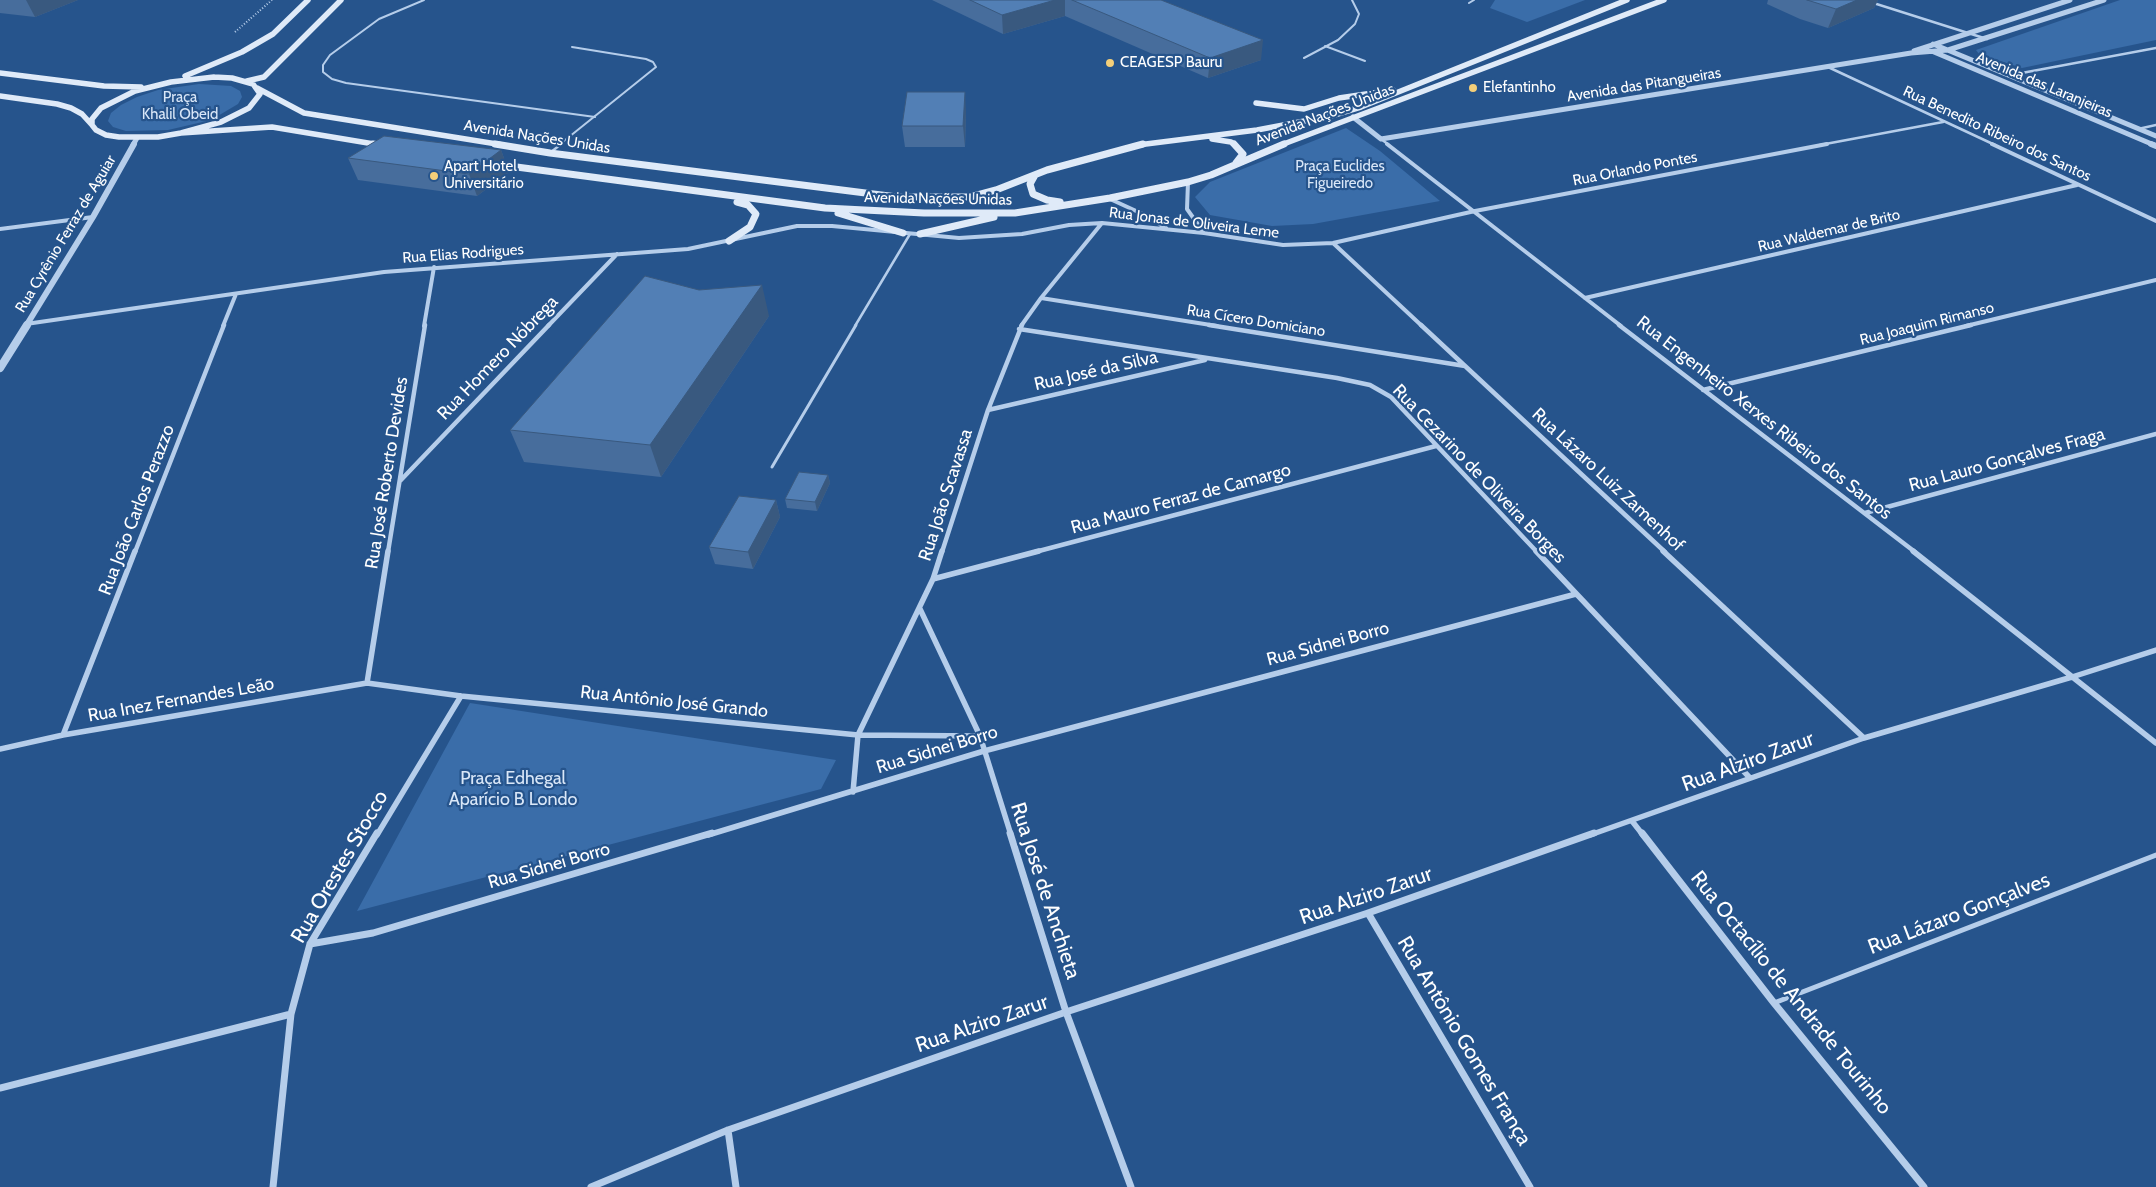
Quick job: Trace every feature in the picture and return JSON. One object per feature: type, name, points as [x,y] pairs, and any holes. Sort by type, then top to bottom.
[{"type":"main road","points":[[171,82],[242,52],[273,34],[308,0]]},
{"type":"main road","points":[[247,81],[264,77],[341,0]]},
{"type":"main road","name":"Avenida Nações Unidas","points":[[92,125],[95,114],[122,96],[171,82],[214,77],[247,81],[271,97],[304,113],[550,153],[897,197],[970,198],[1062,165],[1112,151],[1148,143],[1257,130],[1331,116],[1409,88],[1627,0]]},
{"type":"main road","name":"Avenida Nações Unidas","points":[[486,162],[825,208],[924,213],[1015,213],[1110,198],[1188,182],[1210,175],[1301,136],[1664,0]]},
{"type":"main road","name":"Avenida Nações Unidas","points":[[0,73],[104,86],[150,87]]},
{"type":"main road","points":[[181,133],[221,122],[243,112],[257,100],[260,94],[257,88]]},
{"type":"main road","points":[[1256,103],[1304,109],[1340,98],[1409,88]]},
{"type":"main road","points":[[0,96],[57,104],[71,108],[82,114],[96,130],[106,135],[136,138],[272,127],[389,146]]},
{"type":"main road","points":[[1204,137],[1231,142],[1243,154],[1236,162],[1210,175]]},
{"type":"main road","points":[[1035,175],[1030,184],[1033,194],[1047,200],[1070,204]]},
{"type":"main road","points":[[703,192],[748,205],[756,214],[750,227],[729,241]]},
{"type":"main road","points":[[825,208],[906,233]]},
{"type":"main road","points":[[920,234],[1015,213]]},
{"type":"street","points":[[1864,0],[1988,39]]},
{"type":"street","name":"Avenida das Pitangueiras","points":[[1910,53],[1922,47],[1972,33],[2068,0]]},
{"type":"street","name":"Avenida das Pitangueiras","points":[[1381,138],[1828,68],[1910,53],[1948,50],[1988,39],[2104,0]]},
{"type":"street","name":"Avenida das Laranjeiras","points":[[1933,44],[2156,136]]},
{"type":"street","name":"Avenida das Laranjeiras","points":[[1922,47],[2156,146]]},
{"type":"street","points":[[2011,75],[2156,48]]},
{"type":"street","name":"Rua Benedito Ribeiro dos Santos","points":[[1828,68],[2156,221]]},
{"type":"street","name":"Rua Engenheiro Xerxes Ribeiro dos Santos","points":[[1353,117],[1865,514],[2156,743]]},
{"type":"street","name":"Rua Orlando Pontes","points":[[1333,242],[1475,211],[1942,122]]},
{"type":"street","points":[[2138,129],[2156,125]]},
{"type":"street","name":"Rua Cyrênio Ferraz de Aguiar","points":[[0,368],[92,217],[136,138]]},
{"type":"street","points":[[1188,182],[1187,209],[1204,233]]},
{"type":"street","name":"Rua Waldemar de Brito","points":[[1585,298],[2077,185]]},
{"type":"street","points":[[1110,198],[1147,216],[1167,229]]},
{"type":"street","points":[[0,229],[92,217]]},
{"type":"street","name":"Rua Jonas de Oliveira Leme","points":[[906,233],[959,238],[1022,234],[1069,225],[1102,224],[1204,233],[1283,245],[1333,242]]},
{"type":"street","name":"Rua João Scavassa","points":[[853,792],[858,735],[933,579],[988,410],[1019,329],[1041,298],[1102,224]]},
{"type":"street","name":"Rua Elias Rodrigues","points":[[26,324],[384,272],[688,249],[797,226],[832,226],[906,233]]},
{"type":"street","name":"Rua Lázaro Luiz Zamenhof","points":[[1333,242],[1864,738]]},
{"type":"street","name":"Rua Homero Nóbrega","points":[[399,481],[617,254]]},
{"type":"street","name":"Rua José Roberto Devides","points":[[367,683],[434,267]]},
{"type":"street","name":"Rua Joaquim Rimanso","points":[[1703,390],[2156,280]]},
{"type":"street","name":"Rua João Carlos Perazzo","points":[[63,735],[236,294]]},
{"type":"street","name":"Rua Cícero Domiciano","points":[[1041,298],[1466,366]]},
{"type":"street","name":"Rua Cezarino de Oliveira Borges","points":[[1019,329],[1337,378],[1370,385],[1391,397],[1750,778]]},
{"type":"street","name":"Rua José da Silva","points":[[988,410],[1209,358]]},
{"type":"street","name":"Rua Lauro Gonçalves Fraga","points":[[1865,514],[2156,434]]},
{"type":"street","name":"Rua Mauro Ferraz de Camargo","points":[[933,579],[1436,446]]},
{"type":"street","name":"Rua Sidnei Borro","points":[[310,944],[374,933],[853,792],[984,751],[1576,594]]},
{"type":"street","name":"Rua José de Anchieta","points":[[920,609],[980,736],[1066,1012],[1131,1187]]},
{"type":"street","name":"Rua Alziro Zarur","points":[[591,1187],[728,1130],[1066,1012],[1368,913],[1864,738],[2072,678],[2156,650]]},
{"type":"street","name":"Rua Inez Fernandes Leão","points":[[0,749],[63,735],[367,683]]},
{"type":"street","name":"Rua Antônio José Grando","points":[[367,683],[461,696],[858,735],[980,736]]},
{"type":"street","name":"Rua Orestes Stocco","points":[[273,1187],[291,1014],[310,944],[461,696]]},
{"type":"street","name":"Rua Octacílio de Andrade Tourinho","points":[[1632,821],[1774,1003],[1924,1187]]},
{"type":"street","name":"Rua Antônio Gomes França","points":[[1368,913],[1530,1187]]},
{"type":"street","points":[[0,1088],[291,1014]]},
{"type":"street","points":[[728,1130],[736,1187]]},
{"type":"lane","points":[[424,0],[379,19],[330,55],[323,65],[323,72],[332,79],[346,83],[595,117]]},
{"type":"lane","points":[[1304,58],[1338,40],[1355,24],[1359,14],[1352,0]]},
{"type":"lane","points":[[1469,4],[1474,0]]},
{"type":"lane","points":[[1325,46],[1365,60]]},
{"type":"lane","points":[[550,153],[656,67],[653,62],[646,59],[572,47]]},
{"type":"lane","points":[[772,467],[906,233]]},
{"type":"lane","name":"Rua Lázaro Gonçalves","points":[[1774,1003],[2156,855]]},
{"type":"green space","points":[[1495,0],[1585,0],[1527,22],[1490,8]]},
{"type":"green space","points":[[2120,0],[2156,0],[2156,40],[2022,68],[1979,54],[1976,50]]},
{"type":"green space","name":"Praça Khalil Obeid","points":[[199,84],[231,86],[240,91],[242,97],[238,104],[211,120],[168,130],[126,131],[113,127],[108,121],[111,113],[121,105],[137,97],[158,90]]},
{"type":"green space","name":"Praça Euclides Figueiredo","points":[[1346,128],[1380,151],[1440,201],[1313,224],[1272,226],[1210,215],[1195,197],[1210,182]]},
{"type":"green space","name":"Praça Edhegal Aparício B Londo","points":[[470,703],[836,760],[821,789],[357,911]]},
{"type":"building","points":[[970,0],[1055,0],[1002,15]]},
{"type":"building","points":[[1072,0],[1161,0],[1263,40],[1210,58]]},
{"type":"building","points":[[1807,0],[1857,0],[1836,9]]},
{"type":"building","points":[[907,92],[965,92],[963,126],[902,126]]},
{"type":"building","points":[[384,136],[501,150],[469,174],[348,158]]},
{"type":"building","points":[[645,276],[699,290],[762,285],[650,445],[510,430]]},
{"type":"building","points":[[799,472],[828,475],[815,502],[785,499]]},
{"type":"building","points":[[739,496],[776,500],[748,552],[709,547]]},
{"type":"place","name":"CEAGESP Bauru","points":[[1110,63]]},
{"type":"place","name":"Elefantinho","points":[[1473,88]]},
{"type":"place","name":"Apart Hotel Universitário","points":[[434,176]]}]
